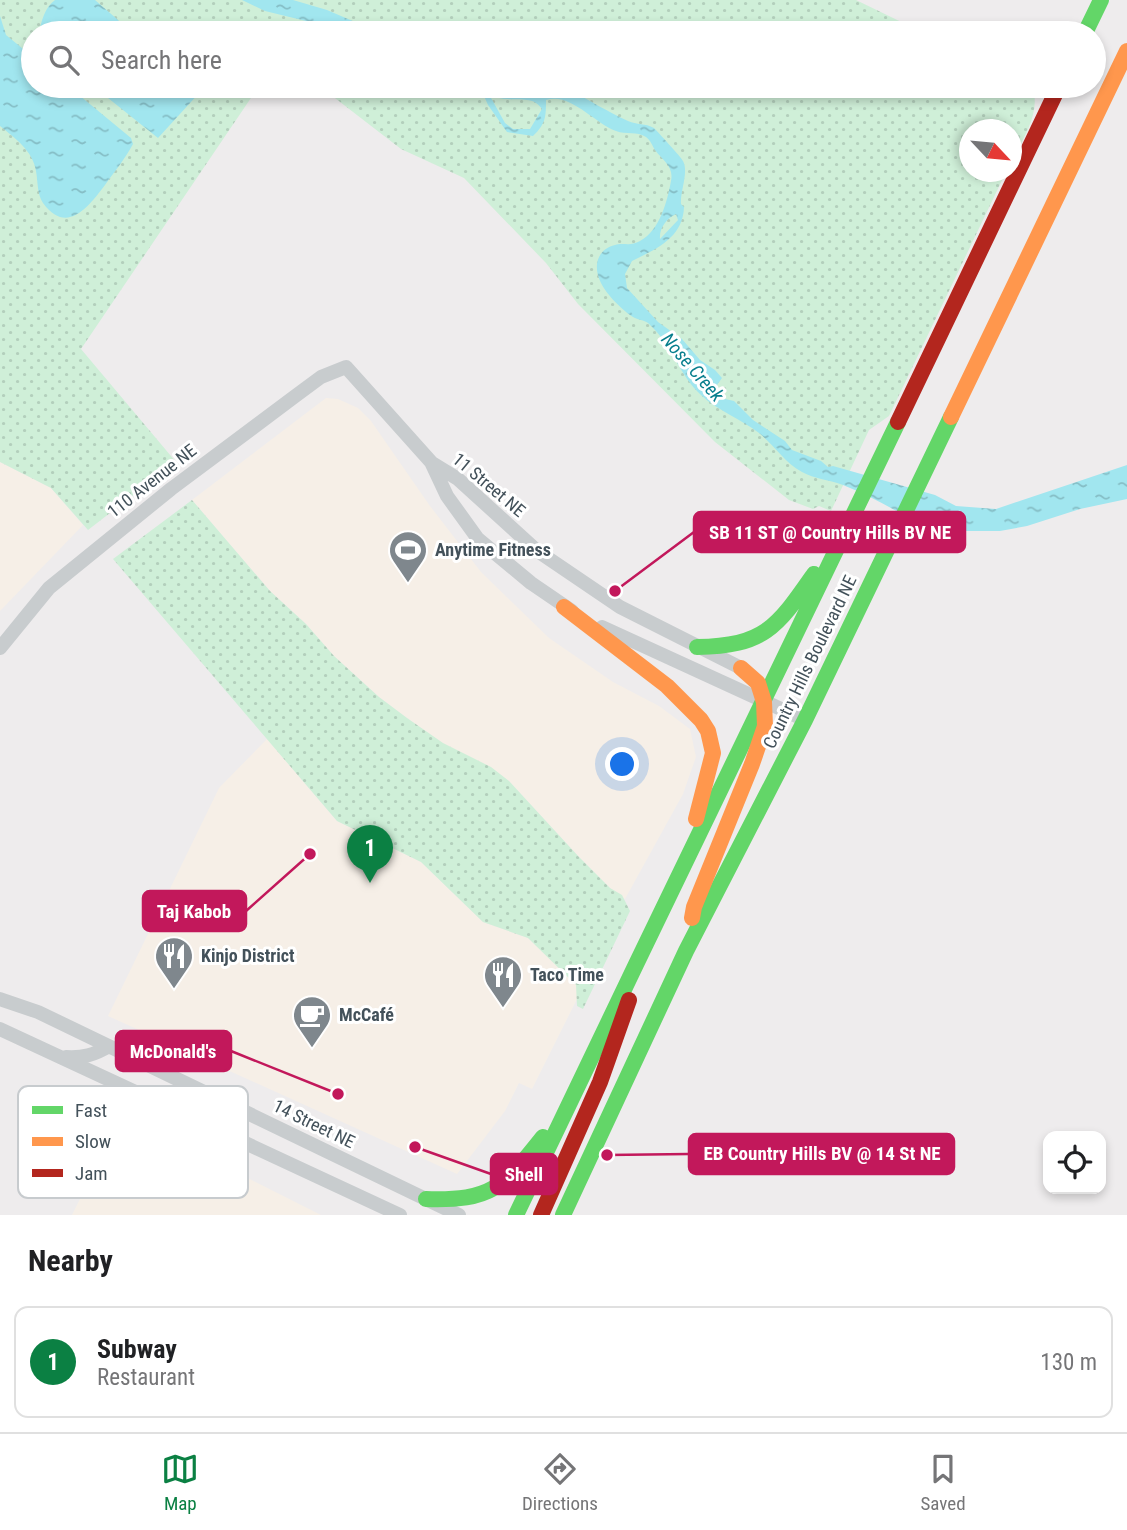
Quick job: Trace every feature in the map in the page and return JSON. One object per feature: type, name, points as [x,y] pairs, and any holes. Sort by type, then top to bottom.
[{"type":"main road","points":[[1091,21],[1101,0]]},
{"type":"main road","name":"Country Hills Boulevard NE","points":[[1106,94],[1127,51]]},
{"type":"main road","name":"Country Hills Boulevard NE","points":[[516,1215],[1053,98]]},
{"type":"main road","name":"Country Hills Boulevard NE","points":[[567,1211],[686,951],[804,720],[1104,98]]},
{"type":"main road","points":[[697,647],[722,647],[755,639],[774,624],[806,586],[845,529]]},
{"type":"main road","points":[[564,607],[667,685],[708,731],[713,753],[688,855]]},
{"type":"main road","points":[[686,951],[694,907],[765,726],[764,702],[758,683],[741,668]]},
{"type":"main road","points":[[541,1215],[580,1130],[621,1029],[646,941]]},
{"type":"main road","points":[[426,1199],[474,1199],[509,1180],[567,1108]]},
{"type":"street","name":"110 Avenue NE","points":[[0,648],[49,588],[171,489],[294,397],[321,377],[346,366],[431,462]]},
{"type":"street","name":"11 Street NE","points":[[431,462],[447,496],[478,539],[564,607],[622,637],[804,720]]},
{"type":"street","name":"11 Street NE","points":[[431,462],[458,479],[536,550],[620,607],[741,668]]},
{"type":"street","name":"14 Street NE","points":[[0,999],[38,1012],[192,1086]]},
{"type":"street","points":[[0,1030],[123,1086]]},
{"type":"street","points":[[58,1056],[82,1058],[95,1055],[109,1046]]},
{"type":"street","name":"14 Street NE","points":[[248,1113],[459,1215]]},
{"type":"street","points":[[248,1144],[400,1215]]},
{"type":"shaded area","points":[[326,398],[338,399],[358,408],[371,421],[430,506],[481,572],[549,638],[613,682],[659,706],[690,729],[696,757],[683,794],[625,899],[579,857],[509,781],[442,743],[407,718],[379,697],[334,656],[306,624],[270,591],[192,500]]},
{"type":"shaded area","points":[[0,462],[51,488],[83,525],[0,611]]},
{"type":"shaded area","points":[[267,739],[337,821],[421,862],[483,922],[528,938],[577,985],[577,999],[532,1089],[519,1083],[505,1111],[457,1174],[108,1016],[219,788]]},
{"type":"shaded area","points":[[248,1178],[321,1215],[72,1215],[80,1198],[248,1198]]},
{"type":"green space","points":[[0,0],[856,0],[899,21],[21,21],[21,98],[251,98],[81,349],[176,462],[88,530],[51,488],[0,462]]},
{"type":"green space","points":[[335,98],[1034,98],[1033,115],[1022,141],[1022,119],[959,119],[959,182],[1001,182],[889,416],[869,430],[831,511],[819,506],[813,509],[789,500],[715,442],[578,304],[546,263],[464,178],[401,149]]},
{"type":"green space","points":[[192,500],[270,591],[306,624],[334,656],[379,697],[407,718],[443,743],[491,767],[509,781],[579,857],[610,888],[622,895],[630,911],[583,1009],[577,1006],[576,985],[528,938],[483,922],[421,862],[337,821],[113,559]]},
{"type":"water","points":[[55,0],[95,0],[119,21],[42,21]]},
{"type":"water","points":[[242,0],[293,0],[353,21],[306,21],[265,11]]},
{"type":"water","points":[[0,16],[6,35],[21,47],[21,98],[83,98],[131,138],[133,144],[85,209],[69,217],[61,217],[52,213],[43,203],[31,157],[12,135],[0,126]]},
{"type":"water","points":[[108,98],[195,98],[158,138]]},
{"type":"water","name":"Nose Creek","points":[[485,98],[491,98],[505,123],[513,129],[530,129],[542,109],[539,105],[531,101],[499,98],[584,98],[628,121],[654,128],[682,159],[685,176],[681,204],[684,207],[679,227],[667,241],[632,261],[625,274],[627,288],[658,322],[682,339],[700,360],[722,378],[717,385],[717,393],[734,401],[753,420],[785,441],[792,450],[821,461],[828,467],[833,466],[935,495],[956,506],[996,509],[1127,465],[1127,499],[1000,531],[964,531],[955,527],[944,531],[929,528],[854,489],[802,472],[759,433],[701,395],[656,331],[648,323],[624,310],[610,297],[601,283],[597,271],[600,255],[609,247],[636,243],[647,236],[658,223],[665,206],[671,171],[649,140],[639,134],[616,131],[573,104],[555,99],[546,100],[544,120],[533,136],[507,132]],"holes":[[[676,214],[678,220],[660,239],[664,224]]]},
{"type":"traffic: fast","points":[[1091,21],[1101,0]]},
{"type":"traffic: fast","points":[[563,1215],[686,951],[805,720],[951,417]]},
{"type":"traffic: fast","points":[[516,1215],[898,422]]},
{"type":"traffic: fast","points":[[697,647],[739,643],[767,630],[790,608],[814,574]]},
{"type":"traffic: fast","points":[[426,1199],[467,1197],[495,1188],[517,1168],[543,1137]]},
{"type":"traffic: slow","points":[[1106,95],[1127,51]]},
{"type":"traffic: slow","points":[[951,417],[1104,98]]},
{"type":"traffic: slow","points":[[564,607],[667,686],[701,720],[708,731],[713,753],[696,819]]},
{"type":"traffic: slow","points":[[692,918],[765,726],[764,702],[758,683],[741,668]]},
{"type":"traffic: jam","points":[[898,422],[1053,98]]},
{"type":"traffic: jam","points":[[541,1215],[600,1082],[629,1000]]},
{"type":"place","name":"Anytime Fitness","points":[[408,584]]},
{"type":"place","name":"SB 11 ST @ Country Hills BV NE","points":[[615,591]]},
{"type":"place","name":"Taj Kabob","points":[[310,854]]},
{"type":"place","name":"Subway","points":[[370,883]]},
{"type":"place","name":"Kinjo District","points":[[174,990]]},
{"type":"place","name":"Taco Time","points":[[503,1009]]},
{"type":"place","name":"McCafé","points":[[312,1049]]},
{"type":"place","name":"McDonald's","points":[[338,1094]]},
{"type":"place","name":"Shell","points":[[415,1147]]},
{"type":"place","name":"EB Country Hills BV @ 14 St NE","points":[[607,1155]]}]
